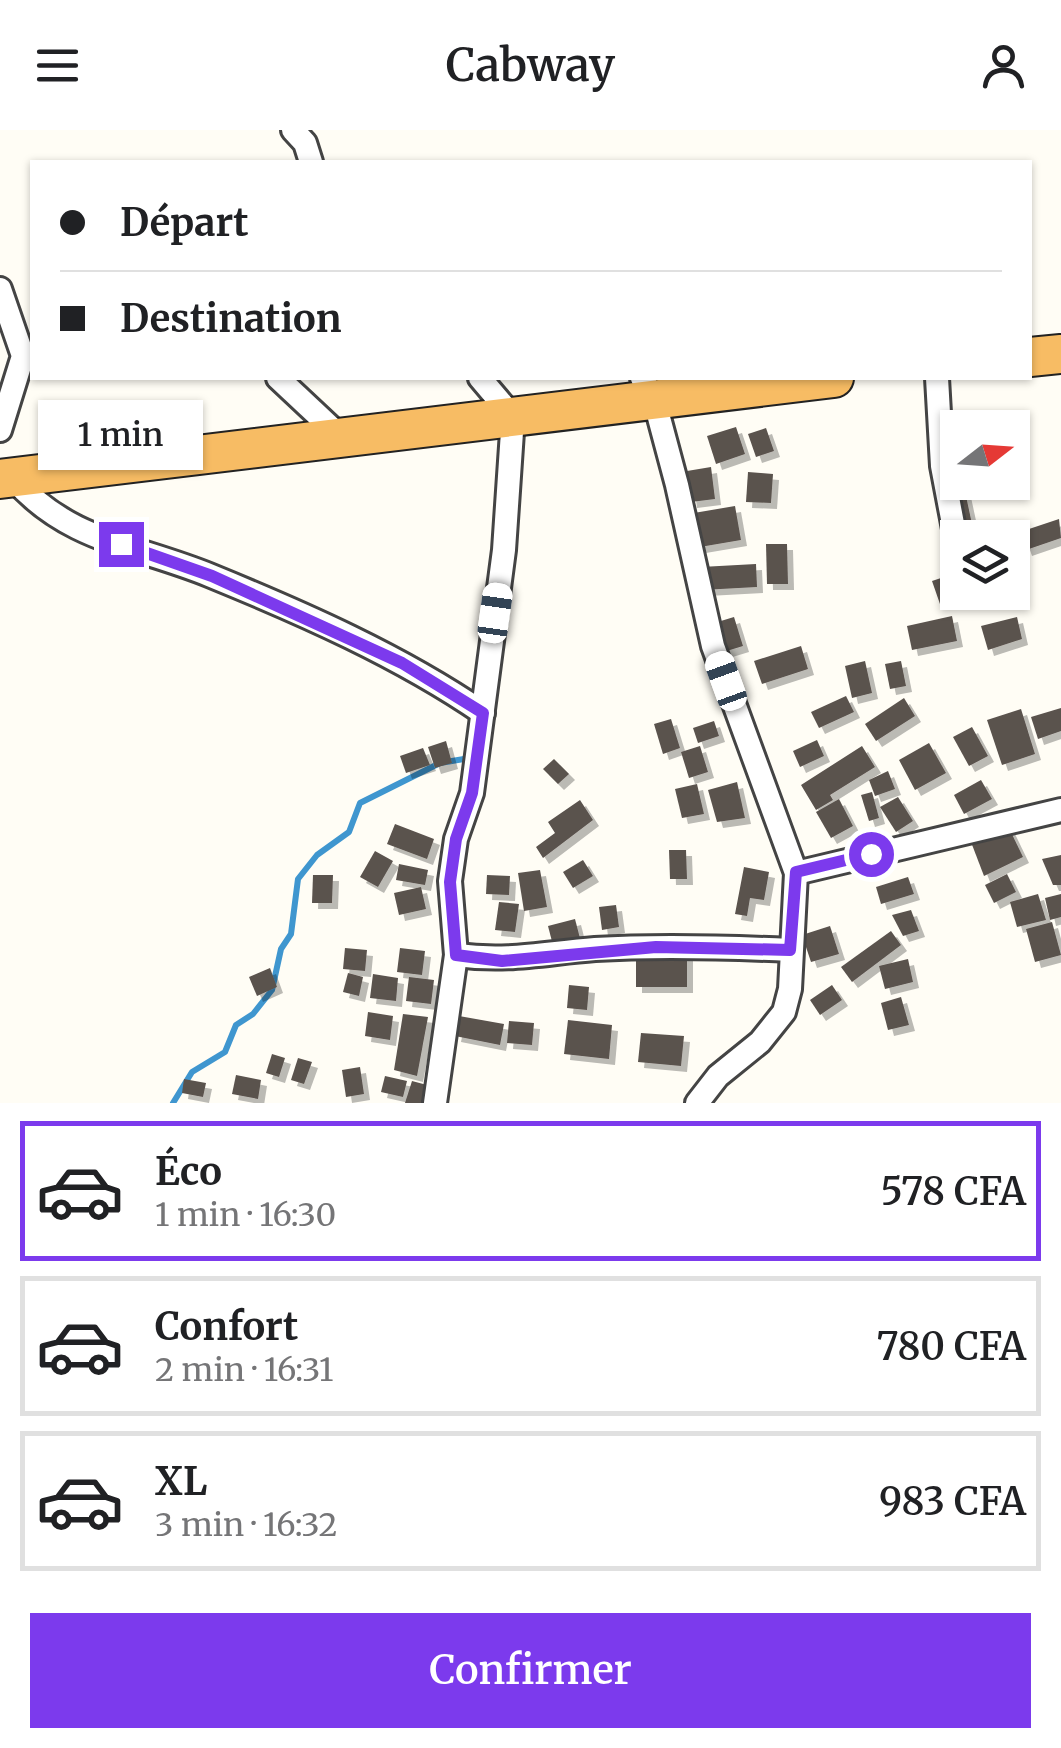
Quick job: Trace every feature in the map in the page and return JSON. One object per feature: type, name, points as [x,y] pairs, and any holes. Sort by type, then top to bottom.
[{"type":"highway","points":[[1032,357],[1061,354]]},
{"type":"highway","points":[[7,479],[513,417],[648,388],[797,380]]},
{"type":"street","points":[[294,130],[305,142],[310,160]]},
{"type":"street","points":[[0,289],[23,356],[0,430]]},
{"type":"street","points":[[8,317],[30,347]]},
{"type":"street","points":[[280,380],[342,438]]},
{"type":"street","points":[[435,1103],[456,955],[450,882],[456,839],[472,793],[483,713],[504,550],[513,417],[482,380]]},
{"type":"street","points":[[937,380],[942,466],[952,520]]},
{"type":"street","points":[[648,388],[713,646],[796,872],[790,989],[784,1012],[760,1042],[718,1076],[697,1103]]},
{"type":"street","points":[[7,479],[60,522],[212,576],[402,663],[483,713]]},
{"type":"street","points":[[796,872],[1061,810]]},
{"type":"street","points":[[456,955],[502,961],[649,947],[790,950]]},
{"type":"building","points":[[736,427],[745,454],[716,464],[707,436]]},
{"type":"building","points":[[766,428],[774,451],[756,457],[748,434]]},
{"type":"building","points":[[711,467],[715,499],[691,502],[687,471]]},
{"type":"building","points":[[748,472],[773,474],[771,503],[746,502]]},
{"type":"building","points":[[951,500],[967,500],[971,520],[954,520]]},
{"type":"building","points":[[735,506],[741,540],[694,548],[688,514]]},
{"type":"building","points":[[1059,519],[1061,538],[1030,549],[1030,529]]},
{"type":"building","points":[[766,544],[787,544],[788,584],[767,584]]},
{"type":"building","points":[[756,564],[757,587],[702,590],[701,567]]},
{"type":"building","points":[[940,578],[940,604],[932,581]]},
{"type":"building","points":[[952,616],[957,641],[912,650],[907,626]]},
{"type":"building","points":[[734,617],[743,646],[720,653],[711,624]]},
{"type":"building","points":[[1017,617],[1022,639],[988,650],[981,626]]},
{"type":"building","points":[[801,646],[808,669],[762,684],[754,661]]},
{"type":"building","points":[[865,661],[872,693],[852,698],[845,666]]},
{"type":"building","points":[[901,661],[906,686],[890,689],[885,664]]},
{"type":"building","points":[[846,696],[854,712],[819,728],[811,712]]},
{"type":"building","points":[[904,698],[915,716],[876,741],[865,724]]},
{"type":"building","points":[[1061,708],[1061,731],[1038,739],[1031,717]]},
{"type":"building","points":[[1021,709],[1035,754],[1002,765],[987,720]]},
{"type":"building","points":[[671,719],[680,748],[663,754],[654,724]]},
{"type":"building","points":[[714,721],[719,736],[698,743],[693,728]]},
{"type":"building","points":[[972,727],[988,756],[969,766],[953,737]]},
{"type":"building","points":[[817,740],[824,756],[800,767],[793,751]]},
{"type":"building","points":[[446,741],[452,763],[435,768],[428,747]]},
{"type":"building","points":[[929,743],[946,773],[915,790],[899,760]]},
{"type":"building","points":[[700,746],[708,772],[689,778],[681,752]]},
{"type":"building","points":[[862,746],[875,767],[830,795],[833,800],[816,810],[801,785]]},
{"type":"building","points":[[423,748],[430,765],[406,773],[400,756]]},
{"type":"building","points":[[554,759],[569,774],[558,784],[543,769]]},
{"type":"building","points":[[888,771],[895,789],[875,796],[869,780]]},
{"type":"building","points":[[981,780],[992,799],[964,814],[954,795]]},
{"type":"building","points":[[737,782],[745,818],[717,822],[708,790]]},
{"type":"building","points":[[697,784],[704,814],[682,818],[675,789]]},
{"type":"building","points":[[872,792],[879,818],[869,821],[861,795]]},
{"type":"building","points":[[898,797],[913,821],[896,832],[880,807]]},
{"type":"building","points":[[839,799],[853,826],[831,838],[816,812]]},
{"type":"building","points":[[580,800],[593,820],[543,858],[536,847],[555,833],[548,822]]},
{"type":"building","points":[[395,824],[434,839],[427,859],[387,844]]},
{"type":"building","points":[[1009,828],[1023,857],[984,876],[971,842]]},
{"type":"building","points":[[669,850],[686,850],[687,879],[670,879]]},
{"type":"building","points":[[375,851],[393,861],[378,887],[360,877]]},
{"type":"building","points":[[1061,855],[1061,885],[1053,885],[1042,859]]},
{"type":"building","points":[[583,860],[593,876],[573,888],[563,872]]},
{"type":"building","points":[[399,864],[428,870],[425,885],[396,880]]},
{"type":"building","points":[[744,867],[769,872],[764,900],[750,898],[747,916],[735,914]]},
{"type":"building","points":[[540,870],[547,907],[524,911],[518,873]]},
{"type":"building","points":[[1007,874],[1016,892],[994,903],[985,885]]},
{"type":"building","points":[[313,875],[333,875],[332,903],[312,903]]},
{"type":"building","points":[[487,875],[510,876],[509,895],[486,894]]},
{"type":"building","points":[[908,877],[914,894],[881,904],[876,887]]},
{"type":"building","points":[[421,887],[426,909],[399,915],[394,893]]},
{"type":"building","points":[[1038,894],[1046,920],[1017,927],[1010,902]]},
{"type":"building","points":[[1061,894],[1061,917],[1050,920],[1045,898]]},
{"type":"building","points":[[499,902],[519,904],[515,932],[495,930]]},
{"type":"building","points":[[616,905],[619,927],[602,930],[599,907]]},
{"type":"building","points":[[911,910],[919,931],[903,936],[892,915]]},
{"type":"building","points":[[575,919],[582,946],[555,953],[548,926]]},
{"type":"building","points":[[1052,922],[1061,955],[1035,962],[1026,929]]},
{"type":"building","points":[[830,926],[839,954],[811,962],[802,935]]},
{"type":"building","points":[[891,931],[901,945],[852,982],[841,967]]},
{"type":"building","points":[[345,948],[367,950],[365,971],[343,969]]},
{"type":"building","points":[[400,948],[425,951],[422,975],[397,972]]},
{"type":"building","points":[[636,953],[687,953],[687,987],[636,987]]},
{"type":"building","points":[[908,959],[913,982],[885,989],[879,966]]},
{"type":"building","points":[[270,968],[277,987],[257,996],[249,977]]},
{"type":"building","points":[[348,973],[363,977],[359,996],[343,992]]},
{"type":"building","points":[[373,974],[398,978],[396,1001],[370,998]]},
{"type":"building","points":[[409,977],[434,980],[431,1004],[406,1001]]},
{"type":"building","points":[[569,985],[589,987],[587,1010],[567,1008]]},
{"type":"building","points":[[832,985],[842,1000],[820,1015],[810,1000]]},
{"type":"building","points":[[901,997],[909,1025],[888,1030],[881,1003]]},
{"type":"building","points":[[368,1012],[393,1016],[390,1040],[365,1036]]},
{"type":"building","points":[[403,1014],[428,1017],[417,1076],[394,1070]]},
{"type":"building","points":[[459,1016],[504,1024],[500,1045],[455,1036]]},
{"type":"building","points":[[568,1020],[612,1025],[609,1059],[564,1054]]},
{"type":"building","points":[[509,1021],[534,1023],[532,1045],[507,1043]]},
{"type":"building","points":[[641,1033],[684,1036],[681,1066],[638,1062]]},
{"type":"building","points":[[272,1054],[285,1058],[279,1077],[266,1073]]},
{"type":"building","points":[[298,1058],[312,1062],[304,1084],[291,1080]]},
{"type":"building","points":[[360,1067],[364,1094],[346,1097],[342,1070]]},
{"type":"building","points":[[236,1075],[261,1080],[258,1099],[232,1094]]},
{"type":"building","points":[[385,1076],[407,1081],[403,1097],[381,1092]]},
{"type":"building","points":[[184,1079],[206,1083],[203,1097],[182,1093]]},
{"type":"building","points":[[412,1081],[427,1085],[422,1103],[405,1103]]},
{"type":"waterway","points":[[173,1103],[192,1072],[225,1052],[236,1025],[253,1014],[272,990],[281,949],[291,934],[298,879],[317,855],[349,832],[360,803],[440,763],[470,758]]},
{"type":"route","points":[[121,544],[212,576],[402,663],[483,713],[472,793],[456,839],[450,882],[456,955],[502,961],[656,947],[790,950],[796,872],[871,854]]}]
